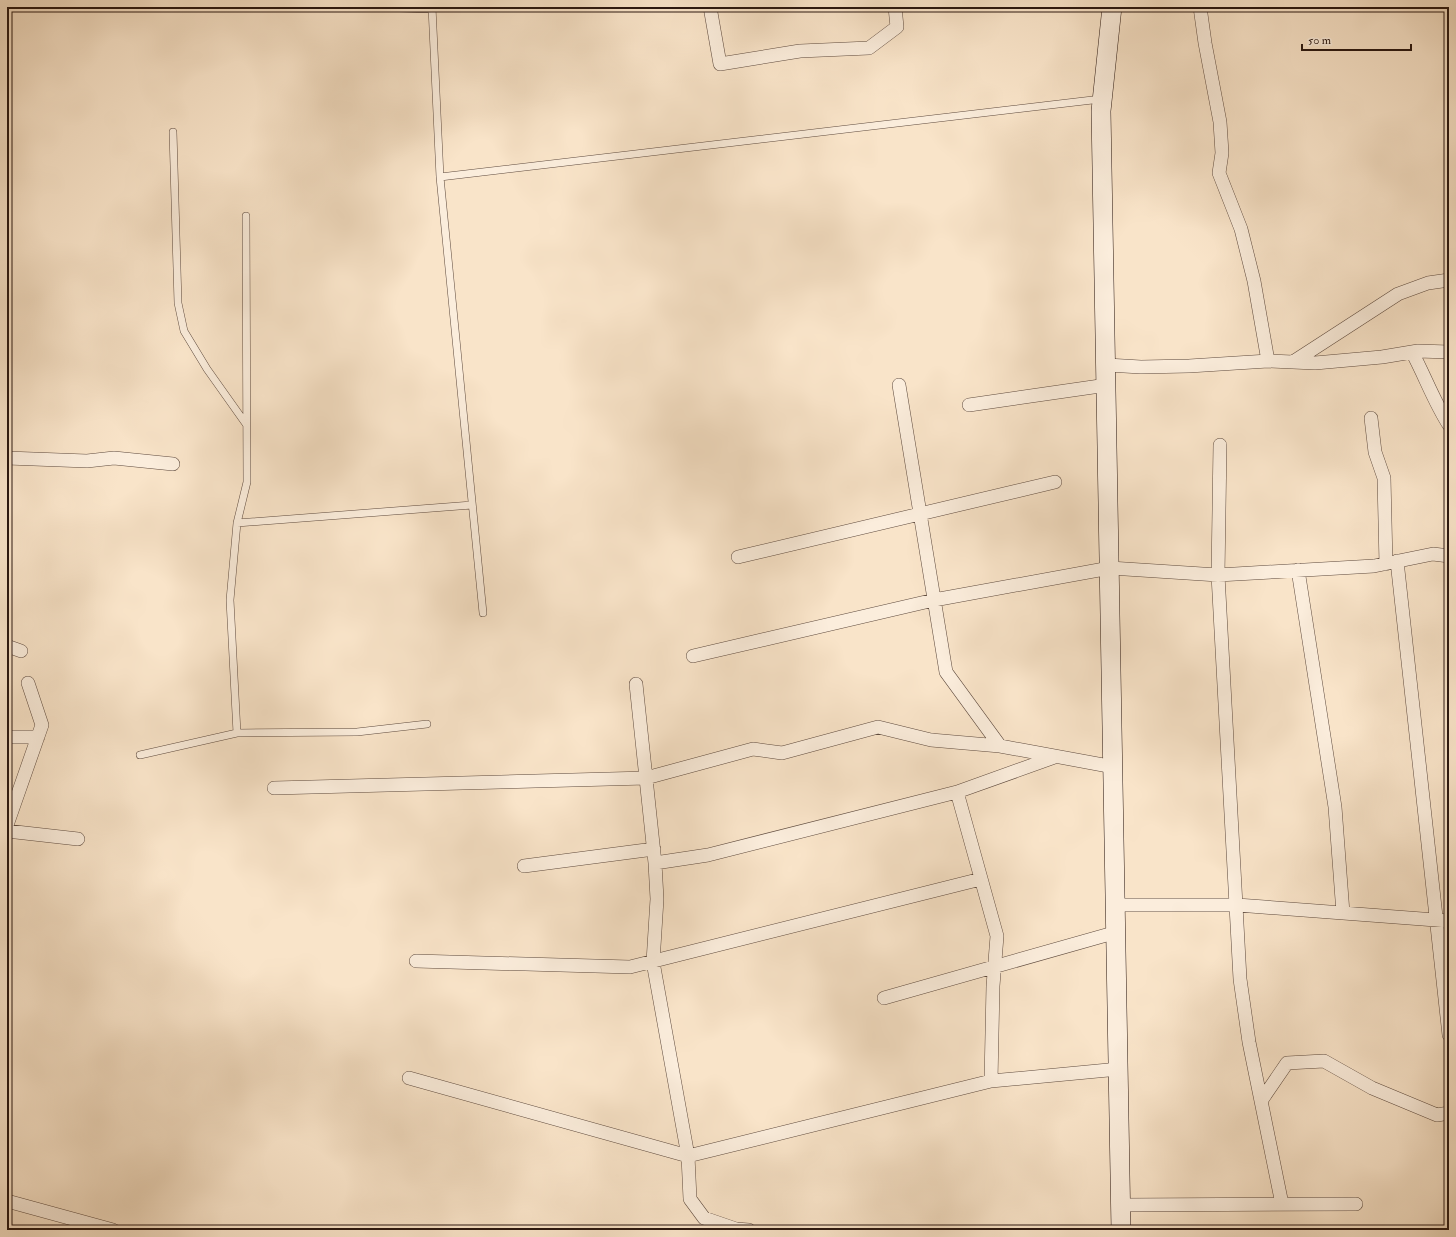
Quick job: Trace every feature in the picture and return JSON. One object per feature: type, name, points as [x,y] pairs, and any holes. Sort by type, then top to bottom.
[{"type":"street","points":[[710,7],[720,64],[800,51],[868,48],[897,27],[895,7]]},
{"type":"street","points":[[1112,7],[1103,99],[1121,1230]]},
{"type":"street","points":[[1200,7],[1205,43],[1220,122],[1222,153],[1219,173],[1241,229],[1254,281],[1268,361]]},
{"type":"street","points":[[1293,362],[1398,294],[1428,283],[1449,280]]},
{"type":"street","points":[[1107,365],[1141,367],[1189,366],[1268,361],[1315,363],[1412,352],[1449,352]]},
{"type":"street","points":[[1412,352],[1429,384],[1436,405],[1449,425]]},
{"type":"street","points":[[969,405],[1107,385]]},
{"type":"street","points":[[898,386],[946,672],[1000,746]]},
{"type":"street","points":[[1371,418],[1375,452],[1384,478],[1391,562],[1449,1034]]},
{"type":"street","points":[[1220,445],[1218,575],[1240,978],[1249,1042],[1282,1204]]},
{"type":"street","points":[[7,458],[87,461],[114,458],[173,464]]},
{"type":"street","points":[[738,557],[1055,482]]},
{"type":"street","points":[[693,656],[934,600],[1110,568],[1218,575],[1374,566],[1433,554],[1449,556]]},
{"type":"street","points":[[1298,570],[1335,807],[1343,913]]},
{"type":"street","points":[[7,646],[21,651]]},
{"type":"street","points":[[7,824],[42,726],[28,683]]},
{"type":"street","points":[[636,684],[656,864],[657,899],[653,962],[688,1156],[690,1199],[704,1218],[736,1229],[749,1230]]},
{"type":"street","points":[[274,788],[646,778],[753,749],[782,753],[878,727],[930,740],[1000,746],[1114,767]]},
{"type":"street","points":[[7,737],[38,737]]},
{"type":"street","points":[[656,864],[708,855],[956,792],[1056,756]]},
{"type":"street","points":[[956,792],[997,936],[994,968],[991,1081]]},
{"type":"street","points":[[7,831],[78,839]]},
{"type":"street","points":[[524,866],[654,849]]},
{"type":"street","points":[[416,961],[630,967],[981,879]]},
{"type":"street","points":[[1116,905],[1237,904],[1449,922]]},
{"type":"street","points":[[884,998],[1117,932]]},
{"type":"street","points":[[1261,1101],[1287,1063],[1324,1061],[1372,1088],[1430,1112],[1437,1114],[1449,1113]]},
{"type":"street","points":[[409,1078],[688,1156],[991,1081],[1119,1069]]},
{"type":"street","points":[[7,1201],[113,1230]]},
{"type":"street","points":[[1121,1205],[1356,1204]]},
{"type":"lane","points":[[367,7],[432,8],[440,177],[483,613]]},
{"type":"lane","points":[[440,177],[1103,99]]},
{"type":"lane","points":[[173,132],[178,303],[184,331],[207,369],[247,424]]},
{"type":"lane","points":[[237,733],[230,600],[237,523],[246,482],[246,216]]},
{"type":"lane","points":[[237,523],[472,505]]},
{"type":"lane","points":[[140,755],[237,733],[357,732],[427,724]]}]
